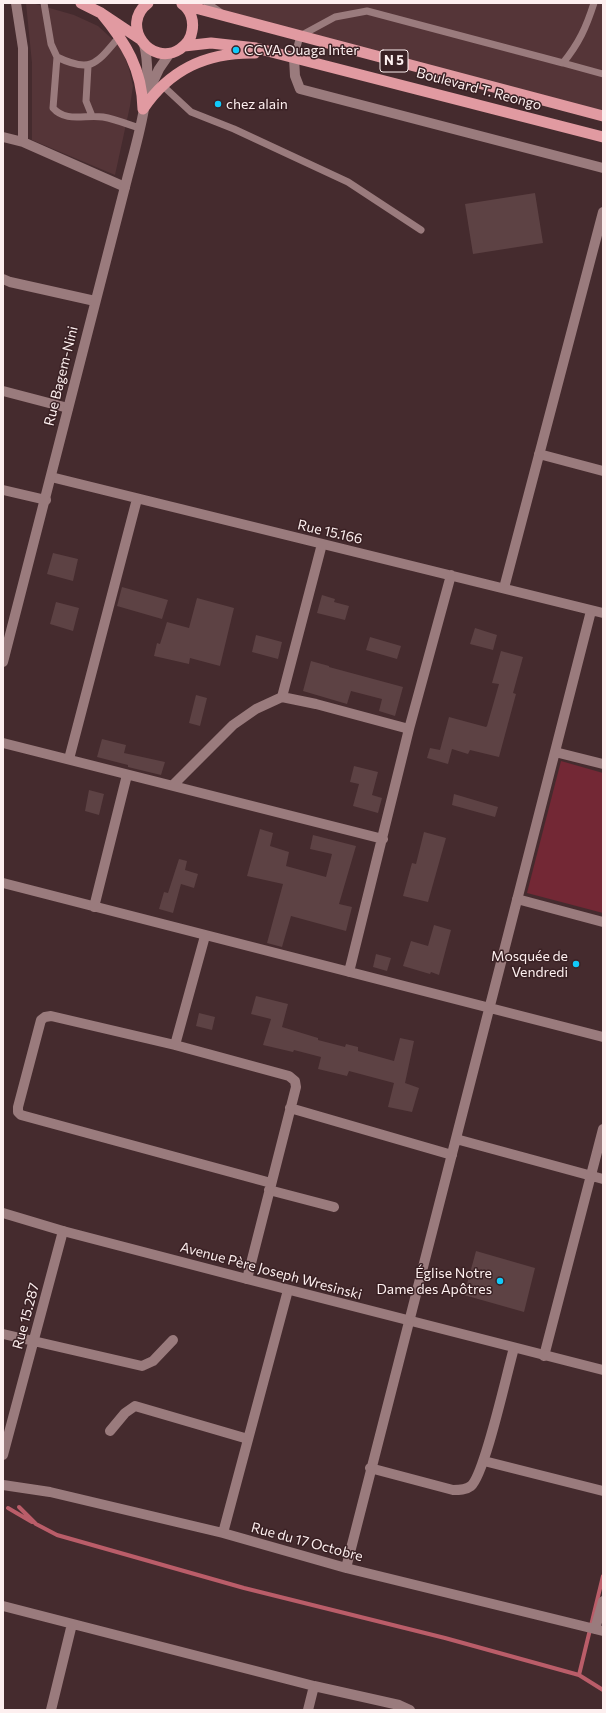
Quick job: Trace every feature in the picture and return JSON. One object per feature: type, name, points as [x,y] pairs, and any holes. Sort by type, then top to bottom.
[{"type":"highway","points":[[81,3],[101,13],[156,52],[170,53]]},
{"type":"highway","points":[[142,41],[136,25],[140,11],[148,3]]},
{"type":"highway","name":"N 5","points":[[183,4],[603,116]]},
{"type":"highway","name":"N 5","points":[[170,53],[184,46],[189,40],[193,26],[192,18],[183,4]]},
{"type":"highway","points":[[101,13],[120,36],[133,60],[143,94],[143,109]]},
{"type":"highway","name":"Boulevard T. Reongo","points":[[184,46],[211,43],[238,45],[275,53],[603,137]]},
{"type":"highway","points":[[143,109],[162,85],[179,72],[196,62],[215,56],[235,53],[275,53]]},
{"type":"street","points":[[16,3],[23,48],[23,142]]},
{"type":"street","points":[[142,41],[147,64],[146,97]]},
{"type":"street","points":[[146,97],[159,69],[170,53]]},
{"type":"street","points":[[294,58],[295,76],[300,89],[603,168]]},
{"type":"street","name":"Rue Bagem-Nini","points":[[3,662],[46,500],[95,301],[126,187],[146,97]]},
{"type":"street","points":[[3,137],[23,142],[126,187]]},
{"type":"street","points":[[504,588],[603,212]]},
{"type":"street","points":[[3,279],[10,282],[95,301]]},
{"type":"street","points":[[3,391],[68,408]]},
{"type":"street","points":[[539,454],[603,471]]},
{"type":"street","name":"Rue 15.166","points":[[51,477],[322,544],[451,574],[603,613]]},
{"type":"street","points":[[3,490],[46,500]]},
{"type":"street","points":[[69,759],[137,499]]},
{"type":"street","points":[[282,697],[322,544]]},
{"type":"street","points":[[349,972],[383,839],[409,728],[451,574]]},
{"type":"street","points":[[346,1568],[370,1468],[452,1155],[591,611]]},
{"type":"street","points":[[173,785],[233,725],[256,709],[282,697],[316,704],[409,728]]},
{"type":"street","points":[[3,743],[383,839]]},
{"type":"street","points":[[555,752],[603,764]]},
{"type":"street","points":[[94,907],[127,775]]},
{"type":"street","points":[[3,883],[603,1037]]},
{"type":"street","points":[[518,899],[603,922]]},
{"type":"street","points":[[175,1045],[205,936]]},
{"type":"street","points":[[247,1279],[270,1186],[296,1087],[295,1081],[289,1076],[175,1045],[51,1016],[45,1017],[41,1020],[18,1112],[21,1116],[270,1186],[334,1207]]},
{"type":"street","points":[[290,1108],[452,1155]]},
{"type":"street","points":[[544,1356],[603,1129]]},
{"type":"street","points":[[456,1139],[603,1179]]},
{"type":"street","name":"Avenue Père Joseph Wresinski","points":[[3,1213],[63,1231],[288,1290],[603,1370]]},
{"type":"street","name":"Rue 15.287","points":[[3,1456],[63,1231]]},
{"type":"street","points":[[222,1533],[288,1290]]},
{"type":"street","points":[[3,1334],[142,1366],[153,1361],[173,1340]]},
{"type":"street","points":[[370,1468],[453,1490],[464,1489],[472,1485],[484,1461],[514,1348]]},
{"type":"street","points":[[110,1431],[125,1413],[135,1406],[248,1439]]},
{"type":"street","points":[[484,1461],[603,1491]]},
{"type":"street","name":"Rue du 17 Octobre","points":[[3,1485],[50,1492],[222,1533],[346,1568],[599,1630]]},
{"type":"street","points":[[599,1630],[603,1601]]},
{"type":"street","points":[[3,1606],[314,1686],[399,1705],[410,1710]]},
{"type":"street","points":[[51,1710],[72,1624]]},
{"type":"street","points":[[308,1710],[314,1686]]},
{"type":"lane","points":[[44,3],[51,44],[57,57],[54,108],[57,112],[75,118],[92,116],[104,117],[139,128]]},
{"type":"lane","points":[[208,3],[223,15]]},
{"type":"lane","points":[[563,63],[575,48],[585,31],[594,3]]},
{"type":"lane","points":[[294,58],[300,36],[335,17],[367,11],[603,74]]},
{"type":"lane","points":[[57,57],[69,63],[88,66],[99,61],[120,36]]},
{"type":"lane","points":[[88,66],[86,101],[92,116]]},
{"type":"lane","points":[[162,85],[191,112],[234,129],[348,182],[421,230]]},
{"type":"shaded area","points":[[26,3],[32,3],[74,15],[98,26],[121,47],[133,86],[115,175],[32,140],[32,63]]},
{"type":"shaded area","points":[[176,3],[603,3],[603,116],[184,5]]},
{"type":"shaded area","points":[[561,761],[603,773],[603,913],[527,893]]},
{"type":"building","points":[[535,193],[543,243],[473,254],[465,204]]},
{"type":"building","points":[[53,553],[78,559],[73,581],[47,574]]},
{"type":"building","points":[[122,587],[168,600],[162,619],[117,606]]},
{"type":"building","points":[[322,595],[335,599],[334,602],[349,606],[345,620],[317,613]]},
{"type":"building","points":[[197,598],[234,608],[220,666],[190,658],[189,664],[154,656],[157,643],[160,644],[167,622],[189,628]]},
{"type":"building","points":[[56,602],[79,608],[73,631],[50,624]]},
{"type":"building","points":[[475,628],[497,635],[493,650],[470,644]]},
{"type":"building","points":[[256,635],[282,642],[278,659],[252,652]]},
{"type":"building","points":[[370,637],[401,646],[397,659],[366,650]]},
{"type":"building","points":[[501,651],[523,657],[513,693],[516,694],[499,757],[470,750],[468,754],[452,749],[448,764],[427,758],[430,748],[440,750],[449,717],[486,727],[487,726],[499,684],[492,683]]},
{"type":"building","points":[[311,661],[403,687],[395,716],[379,711],[382,699],[351,691],[347,704],[303,691]]},
{"type":"building","points":[[196,695],[207,698],[200,726],[189,723]]},
{"type":"building","points":[[102,739],[126,745],[124,753],[165,762],[161,775],[128,767],[128,765],[97,757]]},
{"type":"building","points":[[354,766],[378,772],[372,795],[382,798],[378,813],[353,806],[359,784],[350,782]]},
{"type":"building","points":[[89,790],[104,794],[99,815],[85,811]]},
{"type":"building","points":[[454,794],[498,807],[495,817],[452,805]]},
{"type":"building","points":[[260,829],[273,833],[270,846],[289,852],[286,866],[326,877],[332,854],[310,849],[313,835],[356,846],[339,904],[352,907],[346,931],[291,916],[282,947],[267,943],[283,884],[247,876]]},
{"type":"building","points":[[424,832],[446,838],[428,902],[403,896],[412,863],[416,864]]},
{"type":"building","points":[[179,859],[187,861],[185,870],[198,874],[194,888],[181,884],[173,913],[159,909],[164,892],[168,893]]},
{"type":"building","points":[[434,925],[451,930],[439,975],[431,972],[430,974],[403,966],[411,941],[428,946]]},
{"type":"building","points":[[376,954],[391,958],[387,971],[373,967]]},
{"type":"building","points":[[256,996],[288,1004],[282,1027],[318,1038],[318,1040],[345,1047],[346,1044],[358,1047],[358,1051],[394,1061],[400,1038],[414,1041],[405,1083],[419,1088],[412,1112],[388,1107],[394,1083],[349,1071],[347,1076],[318,1069],[321,1057],[294,1050],[293,1052],[263,1045],[271,1019],[251,1014]]},
{"type":"building","points":[[199,1013],[215,1017],[212,1030],[196,1026]]},
{"type":"building","name":"Église Notre Dame des Apôtres","points":[[476,1251],[535,1268],[524,1312],[464,1295]]},
{"type":"waterway","points":[[19,1507],[36,1524],[57,1535],[244,1588],[445,1638],[579,1675],[603,1690]]},
{"type":"waterway","points":[[8,1508],[32,1522]]},
{"type":"waterway","points":[[579,1675],[603,1576]]},
{"type":"place","name":"CCVA Ouaga Inter","points":[[236,50]]},
{"type":"place","name":"chez alain","points":[[218,104]]},
{"type":"place","name":"Mosquée de Vendredi","points":[[576,964]]},
{"type":"place","name":"Église Notre Dame des Apôtres","points":[[500,1281]]}]
